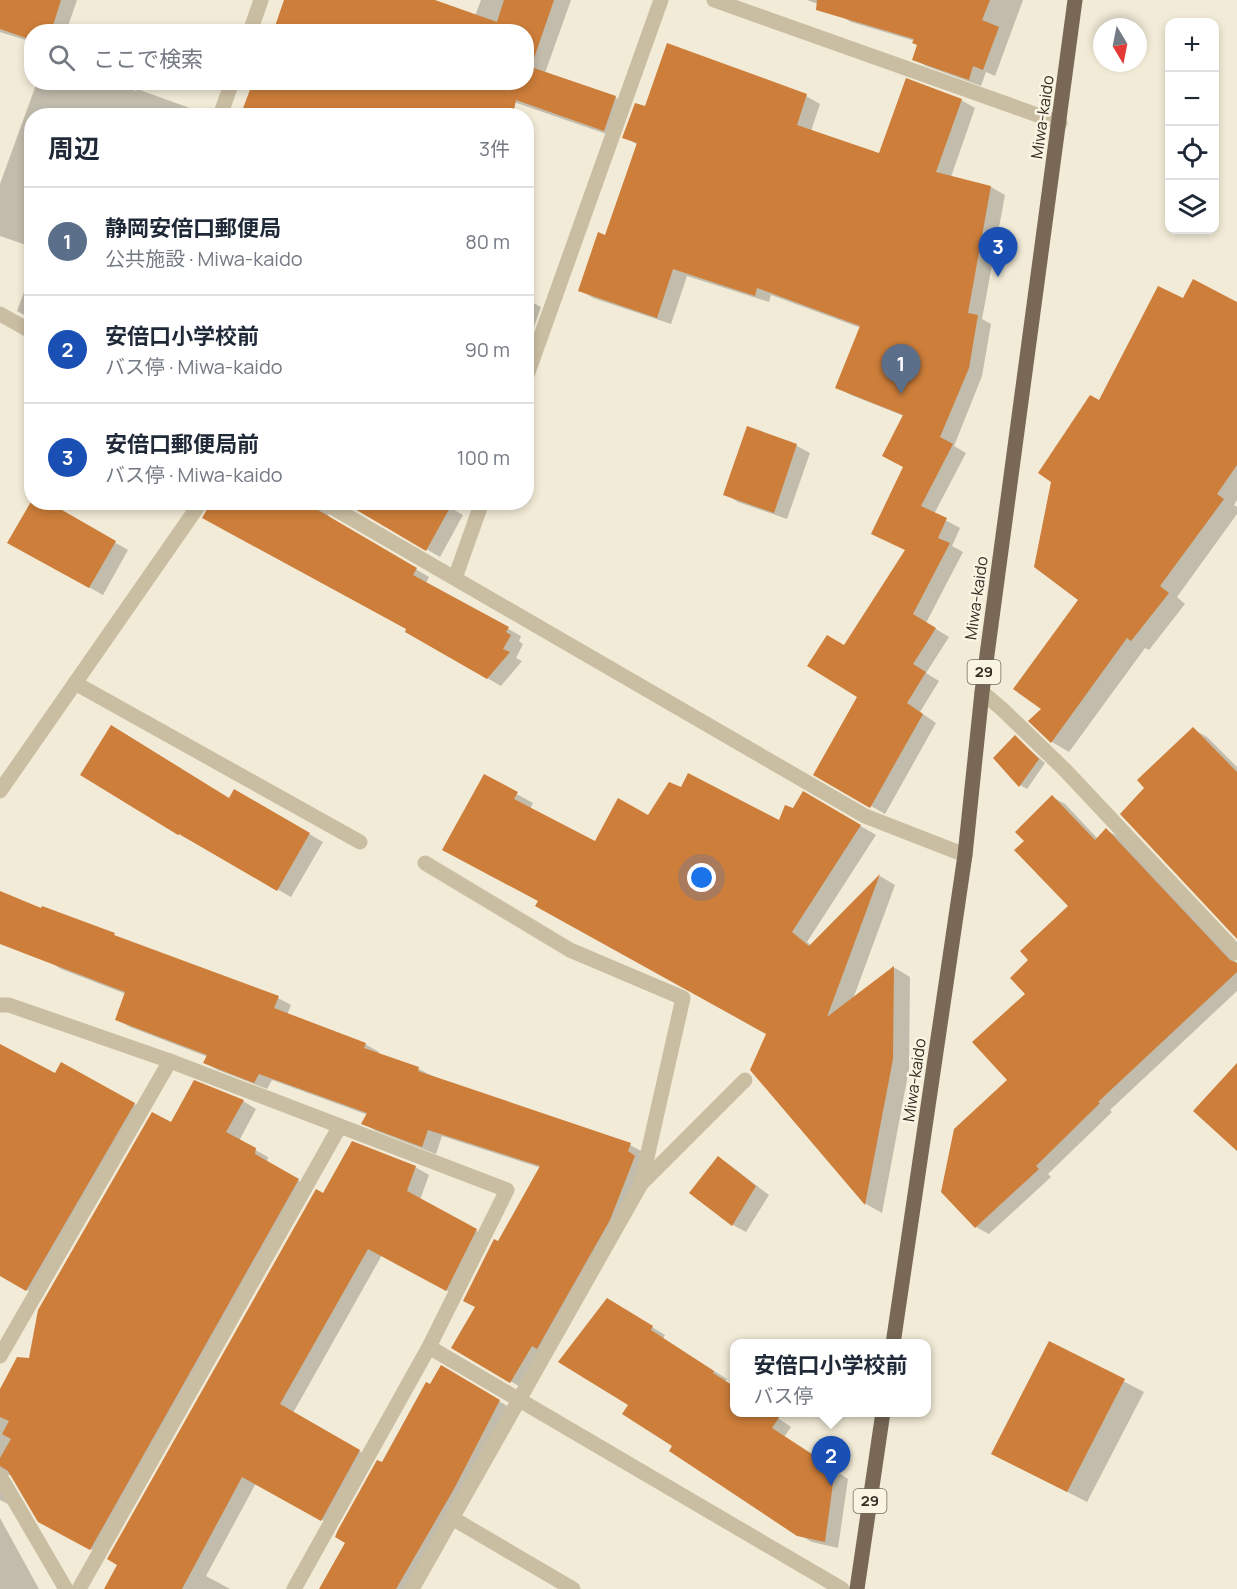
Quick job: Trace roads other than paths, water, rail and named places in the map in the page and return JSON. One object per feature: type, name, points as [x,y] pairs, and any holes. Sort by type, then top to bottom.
[{"type":"main road","name":"Miwa-kaido","points":[[894,1339],[965,855],[982,692],[1075,0]]},
{"type":"main road","name":"29","points":[[857,1589],[882,1417]]},
{"type":"street","points":[[253,24],[261,0]]},
{"type":"street","points":[[534,356],[661,0]]},
{"type":"street","points":[[714,0],[1060,123]]},
{"type":"street","points":[[223,108],[229,90]]},
{"type":"street","points":[[0,314],[24,328]]},
{"type":"street","points":[[0,791],[195,510]]},
{"type":"street","points":[[337,510],[865,816],[965,855]]},
{"type":"street","points":[[455,578],[479,510]]},
{"type":"street","points":[[75,683],[360,842]]},
{"type":"street","points":[[982,692],[1065,770],[1237,953]]},
{"type":"street","points":[[425,863],[570,950],[683,998],[641,1184]]},
{"type":"street","points":[[0,1005],[9,1005],[170,1061],[507,1190],[429,1347],[294,1589]]},
{"type":"street","points":[[0,1356],[170,1061]]},
{"type":"street","points":[[412,1589],[641,1184],[744,1080]]},
{"type":"street","points":[[79,1589],[340,1126]]},
{"type":"street","points":[[429,1347],[842,1589]]},
{"type":"street","points":[[0,1476],[66,1589]]},
{"type":"street","points":[[452,1518],[573,1589]]},
{"type":"place","name":"安倍口郵便局前","points":[[998,277]]},
{"type":"place","name":"静岡安倍口郵便局","points":[[901,394]]},
{"type":"place","name":"安倍口小学校前","points":[[831,1486]]}]
